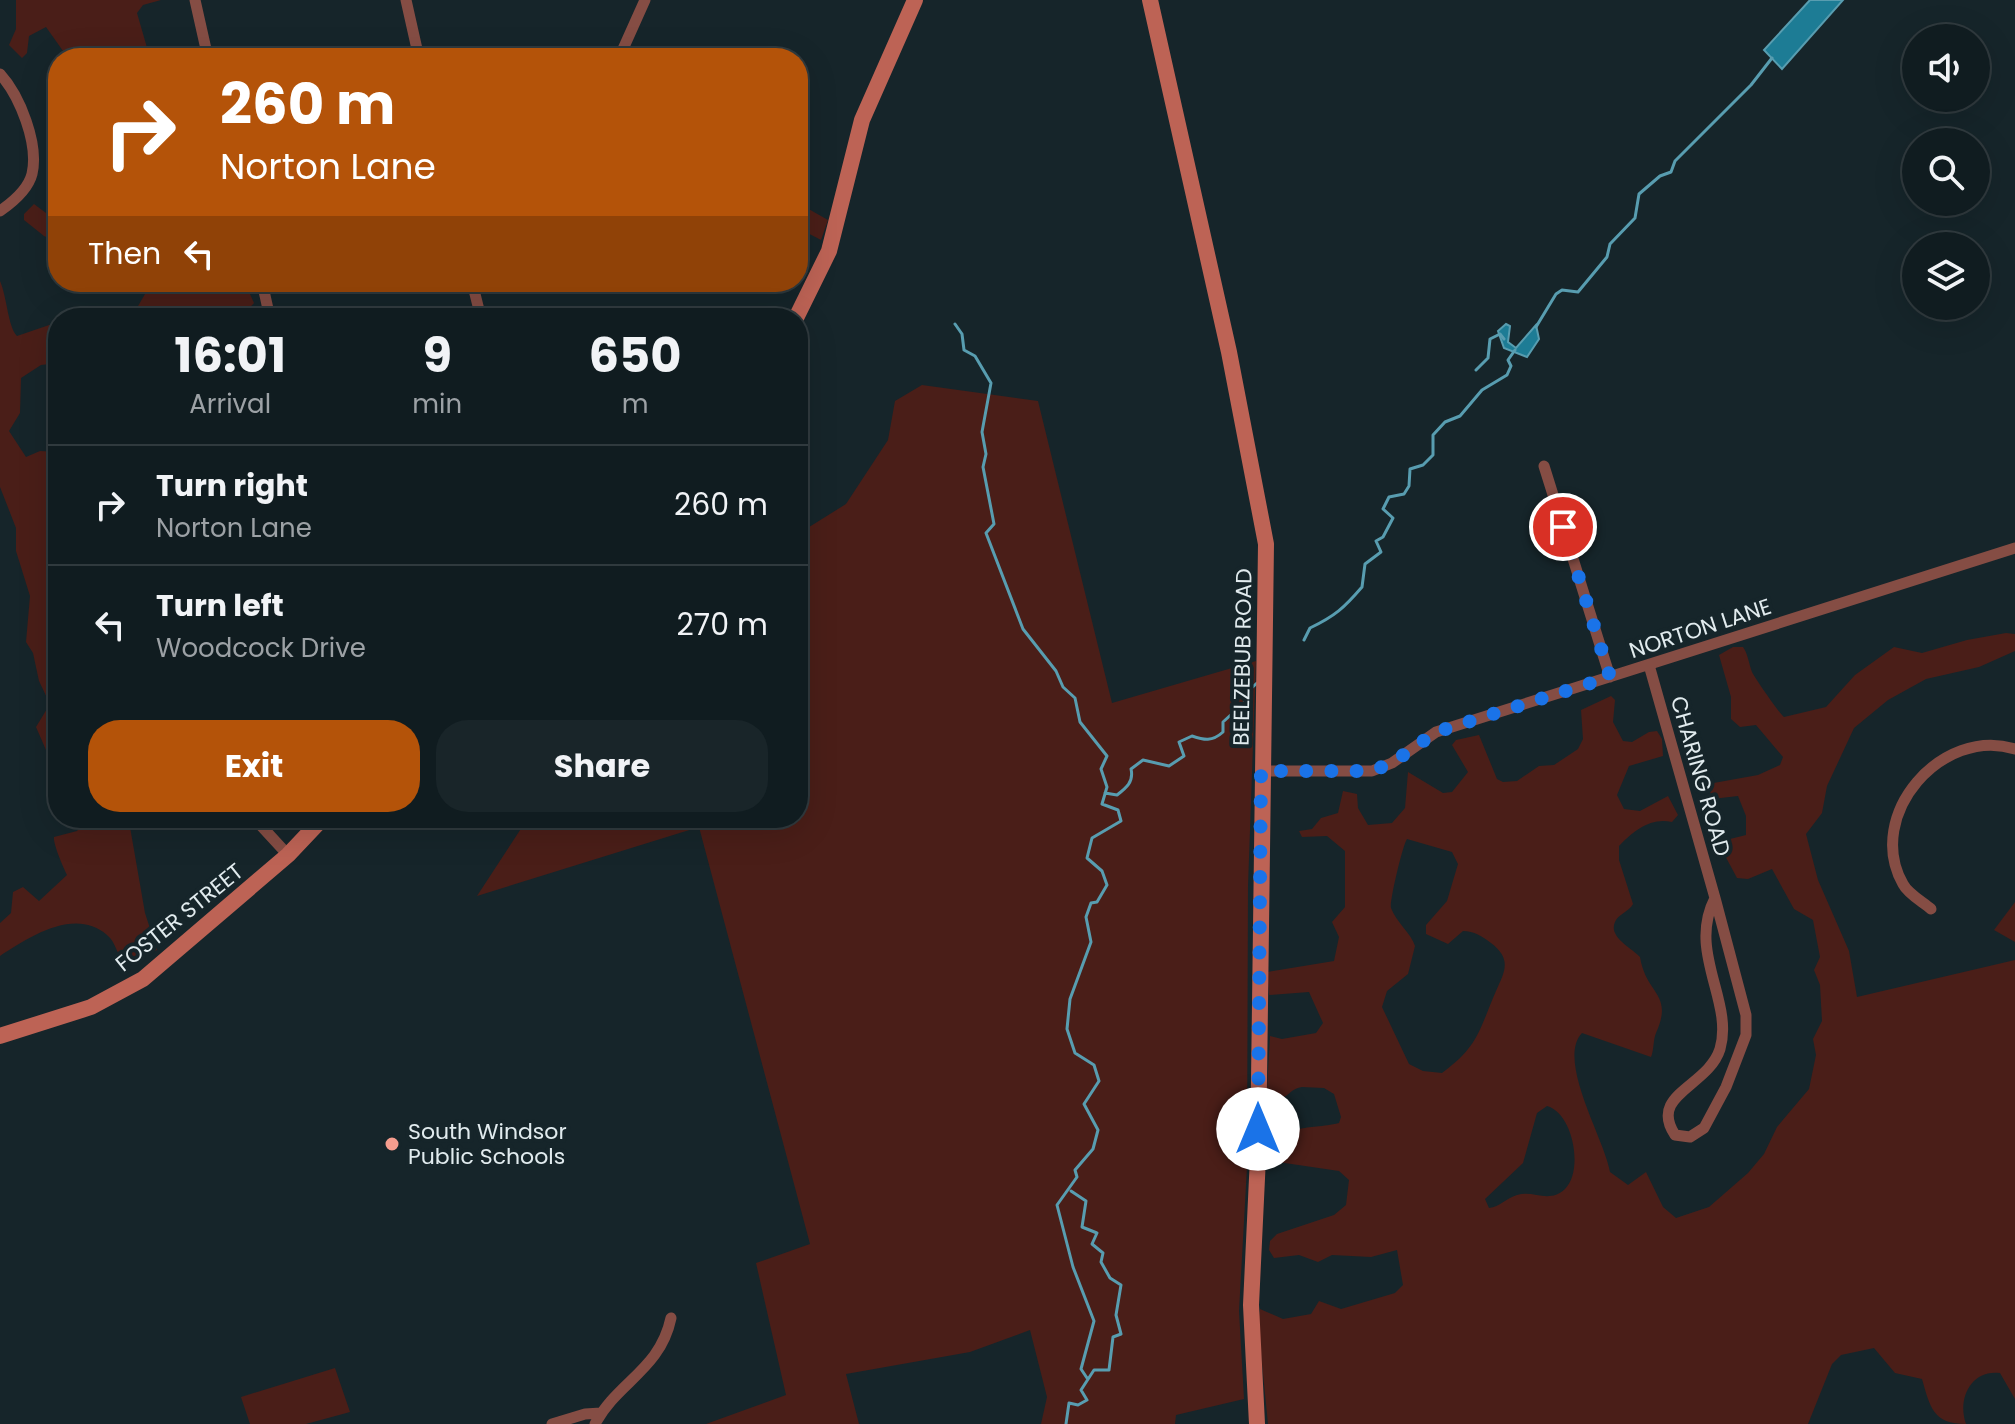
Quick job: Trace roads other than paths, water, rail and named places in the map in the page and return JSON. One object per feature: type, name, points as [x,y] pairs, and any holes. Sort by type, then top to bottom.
[{"type":"street","points":[[195,0],[206,48]]},
{"type":"street","points":[[406,0],[417,48]]},
{"type":"street","points":[[623,48],[645,0]]},
{"type":"street","points":[[801,308],[829,251],[862,120],[915,0]]},
{"type":"street","name":"BEELZEBUB ROAD","points":[[1150,0],[1238,395],[1266,544],[1258,1157],[1251,1305],[1257,1424]]},
{"type":"street","points":[[0,74],[11,87],[32,146],[32,175],[17,199],[0,211]]},
{"type":"street","points":[[1544,466],[1610,677]]},
{"type":"street","name":"NORTON LANE","points":[[1261,771],[1372,771],[1392,763],[1436,732],[2015,548]]},
{"type":"street","name":"CHARING ROAD","points":[[1649,665],[1715,898],[1746,1015],[1746,1035],[1741,1056],[1704,1128],[1690,1137],[1675,1135],[1667,1123],[1666,1109],[1674,1098],[1708,1072],[1720,1049],[1722,1029],[1706,949],[1707,913],[1715,898]]},
{"type":"street","points":[[1931,909],[1903,886],[1893,848],[1897,812],[1912,786],[1937,763],[1969,748],[2005,746],[2015,749]]},
{"type":"street","points":[[263,828],[288,855]]},
{"type":"street","name":"FOSTER STREET","points":[[0,1036],[91,1007],[141,981],[288,855],[314,828]]},
{"type":"street","points":[[552,1424],[598,1418],[655,1358],[667,1338],[671,1318]]},
{"type":"water","points":[[1810,0],[1843,0],[1782,69],[1764,50]]},
{"type":"water","points":[[1506,324],[1510,326],[1508,342],[1516,348],[1536,325],[1539,339],[1527,357],[1504,348],[1498,331]]},
{"type":"waterway","points":[[1536,327],[1556,294],[1562,290],[1578,292],[1607,257],[1610,244],[1635,218],[1639,194],[1660,176],[1671,172],[1675,161],[1751,85],[1772,58]]},
{"type":"waterway","points":[[955,324],[962,334],[964,350],[975,356],[991,383],[982,432],[986,454],[983,467],[994,524],[986,533],[1023,629],[1056,671],[1063,687],[1075,698],[1080,722],[1107,756],[1101,769],[1107,787],[1102,804],[1118,810],[1121,821],[1092,838],[1087,858],[1102,871],[1107,885],[1097,902],[1091,903],[1086,917],[1091,942],[1070,999],[1067,1029],[1075,1053],[1094,1065],[1099,1081],[1084,1104],[1098,1130],[1093,1149],[1075,1170],[1077,1177],[1057,1205],[1073,1267],[1094,1321],[1081,1369],[1087,1378]]},
{"type":"waterway","points":[[1476,370],[1488,358],[1490,339],[1500,334],[1504,339]]},
{"type":"waterway","points":[[1304,640],[1310,628],[1339,611],[1362,587],[1365,564],[1381,552],[1376,541],[1383,537],[1393,518],[1383,509],[1389,497],[1404,494],[1409,486],[1410,469],[1423,465],[1433,455],[1433,435],[1445,422],[1460,416],[1482,390],[1507,375],[1511,366],[1508,360],[1515,350]]},
{"type":"waterway","points":[[1105,793],[1117,795],[1123,790],[1130,781],[1131,769],[1143,760],[1169,766],[1184,756],[1179,742],[1192,736],[1208,739],[1219,735],[1223,732],[1223,722],[1246,701],[1245,694],[1257,683]]},
{"type":"waterway","points":[[1066,1424],[1069,1403],[1078,1405],[1087,1400],[1081,1390],[1094,1370],[1109,1370],[1113,1337],[1121,1334],[1116,1315],[1121,1285],[1110,1278],[1101,1262],[1103,1253],[1092,1244],[1097,1233],[1082,1227],[1086,1201],[1071,1191]]},
{"type":"place","name":"South Windsor Public Schools","points":[[392,1144]]}]
